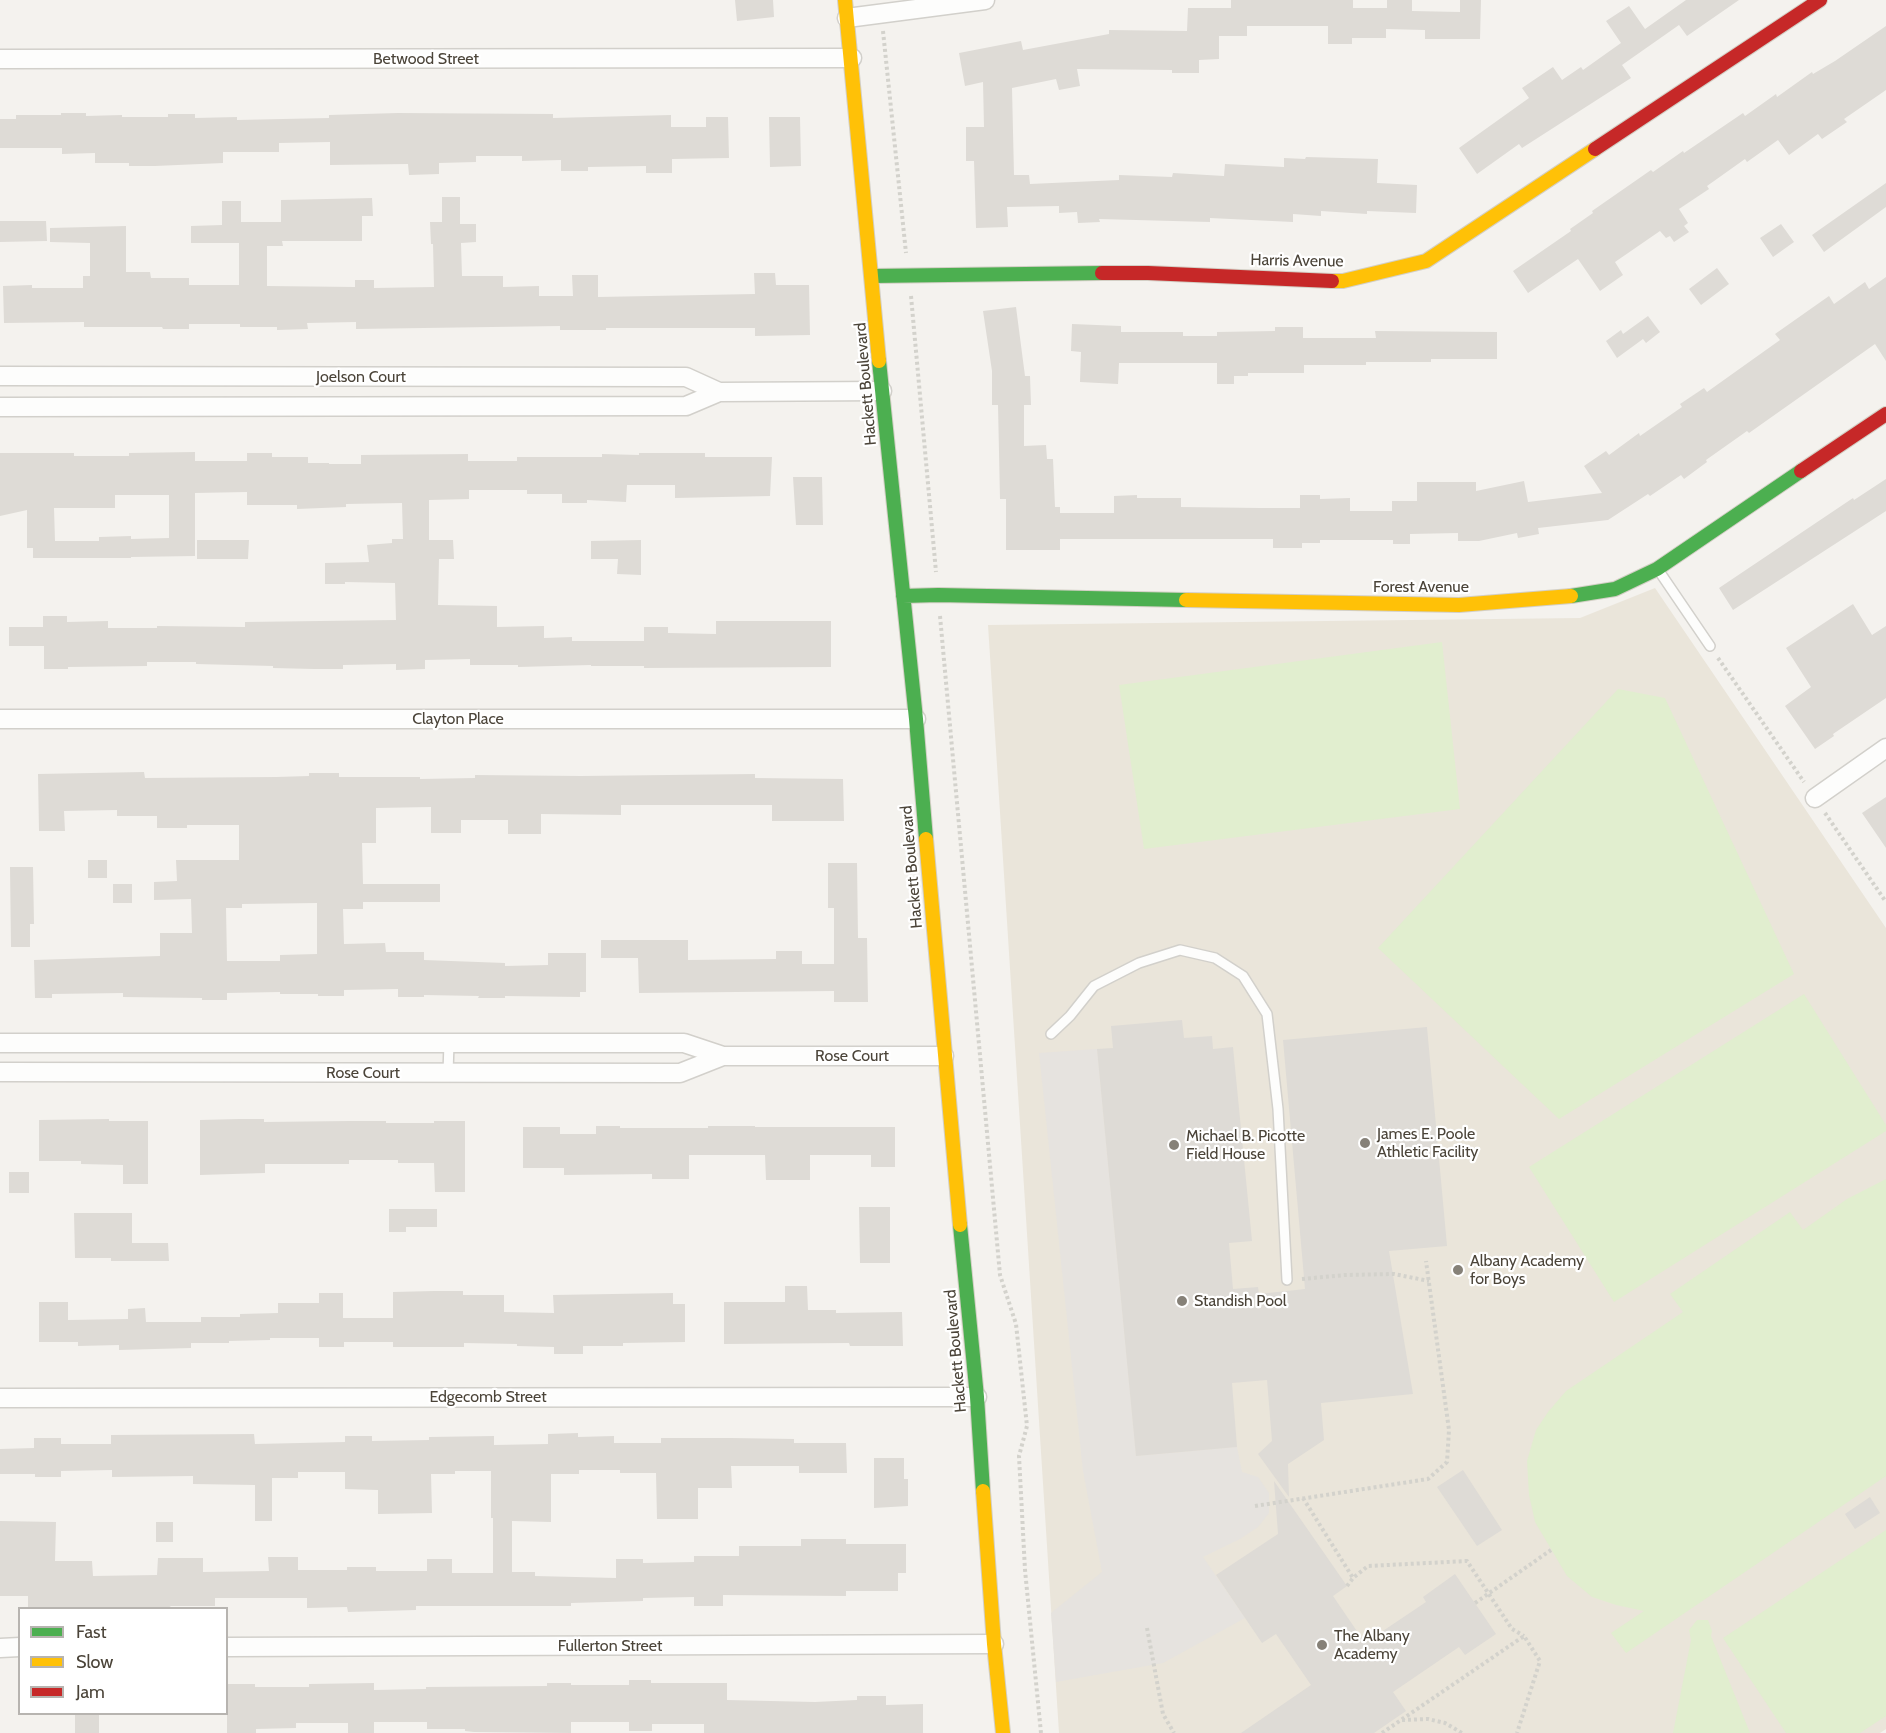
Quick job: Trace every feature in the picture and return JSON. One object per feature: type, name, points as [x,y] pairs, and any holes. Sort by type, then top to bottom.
[{"type":"street","points":[[846,9],[985,0]]},
{"type":"street","name":"Harris Avenue","points":[[872,276],[1148,273],[1343,281],[1426,261],[1820,0]]},
{"type":"street","name":"Hackett Boulevard","points":[[846,9],[916,719],[944,1056],[977,1397],[994,1644],[1003,1733]]},
{"type":"street","name":"Betwood Street","points":[[0,59],[852,58]]},
{"type":"street","name":"Joelson Court","points":[[0,376],[686,377],[719,392]]},
{"type":"street","points":[[61,376],[61,407]]},
{"type":"street","points":[[265,376],[265,407]]},
{"type":"street","points":[[486,377],[486,406]]},
{"type":"street","name":"Joelson Court","points":[[0,407],[686,406],[719,392],[882,391]]},
{"type":"street","name":"Forest Avenue","points":[[903,596],[1459,605],[1571,596],[1615,589],[1658,569],[1886,414]]},
{"type":"street","name":"Clayton Place","points":[[0,719],[916,719]]},
{"type":"street","points":[[1815,798],[1886,748]]},
{"type":"street","name":"Rose Court","points":[[0,1043],[684,1043],[723,1056],[944,1056]]},
{"type":"street","name":"Rose Court","points":[[0,1072],[680,1073],[723,1056]]},
{"type":"street","name":"Edgecomb Street","points":[[0,1398],[977,1397]]},
{"type":"street","name":"Fullerton Street","points":[[228,1647],[994,1644]]},
{"type":"street","points":[[0,1647],[18,1647]]},
{"type":"lane","points":[[1658,569],[1710,646]]},
{"type":"lane","points":[[1051,1034],[1070,1016],[1094,986],[1139,963],[1180,950],[1215,958],[1243,976],[1267,1014],[1278,1109],[1287,1280]]},
{"type":"lane","points":[[448,1073],[449,1043]]},
{"type":"path","points":[[938,595],[1000,1275],[1016,1324],[1027,1426],[1019,1456],[1025,1570],[1041,1733]]},
{"type":"path","points":[[1710,646],[1886,902]]},
{"type":"path","points":[[1255,1506],[1428,1479],[1447,1461],[1449,1430],[1426,1261]]},
{"type":"path","points":[[1287,1280],[1394,1274],[1429,1281]]},
{"type":"path","points":[[1303,1498],[1353,1578]]},
{"type":"path","points":[[1475,1603],[1551,1550]]},
{"type":"path","points":[[1347,1586],[1368,1566],[1467,1561],[1512,1629],[1524,1636],[1540,1661],[1517,1733]]},
{"type":"path","points":[[1147,1628],[1163,1714],[1174,1733]]},
{"type":"path","points":[[1382,1733],[1524,1636]]},
{"type":"path","points":[[1401,1720],[1428,1719],[1445,1723],[1462,1733]]},
{"type":"shaded area","name":"Albany Academy for Boys","points":[[1655,588],[1886,928],[1886,1729],[1880,1733],[1059,1733],[988,625],[1580,618]]},
{"type":"shaded area","points":[[1097,1049],[1136,1456],[1237,1447],[1242,1472],[1258,1477],[1269,1493],[1269,1513],[1258,1527],[1240,1539],[1203,1557],[1245,1618],[1163,1663],[1056,1682],[1051,1613],[1102,1572],[1083,1471],[1039,1053]]},
{"type":"green space","points":[[1442,642],[1460,809],[1144,849],[1119,685]]},
{"type":"green space","points":[[1618,689],[1665,698],[1794,974],[1559,1119],[1378,948]]},
{"type":"green space","points":[[1804,994],[1886,1125],[1886,1131],[1614,1302],[1529,1167]]},
{"type":"green space","points":[[1886,1179],[1886,1476],[1626,1653],[1611,1633],[1644,1611],[1592,1597],[1567,1576],[1535,1522],[1529,1495],[1527,1461],[1536,1430],[1566,1391],[1683,1312],[1670,1294],[1790,1212],[1803,1230],[1847,1199]]},
{"type":"green space","points":[[1886,1530],[1886,1716],[1860,1733],[1786,1733],[1723,1638]]},
{"type":"green space","points":[[1697,1620],[1708,1620],[1712,1631],[1711,1636],[1750,1733],[1673,1733],[1691,1640],[1689,1630]]},
{"type":"building","points":[[735,0],[773,0],[774,17],[737,21]]},
{"type":"building","points":[[1231,0],[1353,0],[1353,8],[1387,8],[1387,0],[1412,0],[1412,11],[1460,12],[1460,0],[1481,0],[1480,39],[1425,39],[1425,30],[1386,29],[1386,38],[1352,38],[1352,44],[1328,44],[1328,26],[1247,26],[1247,36],[1219,36],[1219,59],[1199,60],[1199,73],[1172,73],[1172,70],[1077,69],[1080,86],[1059,90],[1056,79],[1012,88],[1014,175],[1029,175],[1030,184],[1119,180],[1119,175],[1172,177],[1173,173],[1224,176],[1225,164],[1284,167],[1284,158],[1378,159],[1377,183],[1417,185],[1416,213],[1367,211],[1367,214],[1321,211],[1321,216],[1293,214],[1293,222],[1210,218],[1210,222],[1099,219],[1100,222],[1078,223],[1077,212],[1059,213],[1059,206],[1007,207],[1008,227],[976,228],[974,161],[966,161],[966,127],[984,127],[983,82],[965,86],[959,53],[1021,41],[1023,50],[1109,34],[1109,30],[1187,31],[1188,8],[1231,8]]},
{"type":"building","points":[[1686,0],[1739,0],[1687,36],[1679,25],[1622,65],[1631,78],[1522,148],[1519,144],[1477,174],[1459,148],[1529,98],[1522,88],[1553,67],[1562,80],[1581,67],[1583,70],[1621,43],[1606,21],[1629,6],[1645,29]]},
{"type":"building","points":[[1886,26],[1886,90],[1844,119],[1847,122],[1822,139],[1818,134],[1789,155],[1778,140],[1747,162],[1745,159],[1707,186],[1709,189],[1679,209],[1688,223],[1684,226],[1689,232],[1674,242],[1670,236],[1666,238],[1660,231],[1615,262],[1623,275],[1600,291],[1578,259],[1528,293],[1513,271],[1571,231],[1570,229],[1593,213],[1592,211],[1651,170],[1653,172],[1683,151],[1684,153],[1743,113],[1745,116],[1776,94],[1777,97],[1812,72],[1813,74],[1835,61]]},
{"type":"building","points":[[61,113],[86,113],[86,116],[122,115],[122,117],[168,117],[168,114],[195,114],[195,118],[237,117],[237,120],[329,118],[329,115],[398,113],[553,114],[553,118],[671,115],[671,127],[706,127],[706,117],[728,117],[729,158],[672,159],[672,173],[646,173],[646,166],[588,167],[588,171],[561,171],[561,160],[522,161],[522,156],[476,156],[476,162],[439,163],[439,174],[409,175],[408,164],[330,165],[330,142],[279,143],[279,152],[223,152],[223,163],[155,166],[95,163],[95,153],[62,154],[62,148],[0,148],[0,119],[16,119],[16,115],[61,115]]},
{"type":"building","points":[[769,117],[800,117],[801,166],[770,167]]},
{"type":"building","points":[[1886,183],[1886,207],[1824,252],[1812,235]]},
{"type":"building","points":[[442,197],[460,197],[460,224],[476,224],[476,242],[461,243],[462,276],[503,276],[503,287],[539,286],[539,296],[573,296],[572,275],[598,275],[598,297],[755,294],[754,273],[775,273],[776,285],[809,285],[810,335],[755,336],[755,328],[560,330],[560,326],[356,329],[356,322],[307,323],[308,329],[277,330],[277,327],[240,327],[240,324],[189,324],[189,329],[163,329],[162,327],[84,327],[84,322],[4,323],[3,286],[83,288],[83,276],[90,276],[90,243],[50,242],[50,228],[126,226],[126,272],[150,272],[151,278],[189,278],[189,285],[239,285],[239,243],[191,243],[191,226],[222,225],[222,201],[241,201],[241,222],[281,222],[281,200],[372,198],[373,216],[362,216],[362,241],[282,241],[283,246],[267,246],[267,286],[355,287],[355,280],[374,280],[374,288],[434,287],[430,222],[442,222]]},
{"type":"building","points":[[0,221],[46,221],[47,241],[0,242]]},
{"type":"building","points":[[1781,224],[1794,242],[1773,257],[1760,238]]},
{"type":"building","points":[[1717,268],[1729,284],[1701,305],[1689,289]]},
{"type":"building","points":[[1886,277],[1886,361],[1875,344],[1749,433],[1747,431],[1684,479],[1681,475],[1608,520],[1538,528],[1539,534],[1518,538],[1517,533],[1479,541],[1458,541],[1458,533],[1410,534],[1410,544],[1393,544],[1393,540],[1320,540],[1320,543],[1302,543],[1302,548],[1273,548],[1273,539],[1060,539],[1060,550],[1006,550],[1006,499],[1000,499],[998,405],[992,405],[992,371],[983,311],[1016,307],[1025,376],[1030,376],[1031,405],[1024,405],[1024,446],[1046,445],[1047,459],[1053,459],[1055,507],[1060,507],[1060,513],[1114,513],[1114,496],[1137,495],[1137,498],[1181,498],[1181,507],[1300,508],[1300,495],[1320,495],[1320,499],[1350,498],[1350,511],[1392,511],[1392,501],[1417,501],[1417,482],[1476,482],[1476,491],[1524,481],[1528,502],[1602,493],[1584,466],[1606,451],[1609,455],[1639,433],[1640,436],[1682,407],[1680,404],[1704,388],[1707,392],[1780,340],[1775,334],[1829,296],[1834,304],[1865,282],[1869,289]]},
{"type":"building","points":[[1648,316],[1660,332],[1646,343],[1643,339],[1617,358],[1606,341],[1621,330],[1623,334]]},
{"type":"building","points":[[1072,324],[1121,326],[1121,332],[1183,332],[1183,336],[1217,336],[1217,332],[1275,331],[1275,327],[1303,327],[1303,338],[1376,338],[1375,331],[1497,332],[1497,359],[1431,359],[1431,362],[1304,365],[1304,373],[1248,373],[1248,376],[1234,376],[1234,384],[1217,384],[1217,363],[1119,363],[1118,384],[1080,382],[1081,352],[1071,351]]},
{"type":"building","points":[[195,452],[195,461],[247,461],[247,453],[272,453],[272,457],[308,457],[308,463],[329,464],[361,464],[361,455],[468,454],[468,461],[517,461],[517,457],[602,457],[602,454],[639,455],[639,453],[705,453],[705,457],[772,457],[770,496],[675,498],[675,485],[627,485],[626,502],[587,500],[587,503],[562,503],[562,494],[527,494],[527,490],[469,490],[469,499],[429,500],[429,540],[453,540],[454,559],[439,559],[438,605],[497,606],[497,627],[544,626],[544,638],[572,637],[572,641],[644,641],[644,627],[668,627],[668,633],[716,634],[716,621],[831,621],[831,667],[644,668],[644,666],[591,665],[518,667],[518,665],[470,665],[470,659],[425,660],[425,669],[396,670],[396,664],[343,665],[343,669],[314,669],[196,664],[196,662],[147,662],[147,666],[44,669],[44,646],[9,646],[9,627],[43,627],[43,616],[67,616],[67,622],[108,621],[108,628],[245,627],[245,622],[396,620],[395,583],[325,584],[325,563],[369,562],[367,545],[392,543],[392,539],[403,539],[402,503],[346,504],[346,507],[297,509],[297,505],[247,505],[247,492],[195,493],[195,556],[33,558],[33,548],[27,548],[27,510],[0,516],[0,453],[129,456],[129,453]],"holes":[[[115,495],[169,495],[169,538],[131,539],[131,536],[99,537],[99,541],[55,541],[54,508],[115,508]]]},
{"type":"building","points":[[793,477],[822,477],[823,525],[796,525]]},
{"type":"building","points":[[1886,479],[1886,511],[1733,610],[1719,588],[1853,498],[1854,500]]},
{"type":"building","points":[[197,540],[249,540],[248,559],[197,559]]},
{"type":"building","points":[[641,540],[641,575],[617,574],[618,559],[591,559],[591,541]]},
{"type":"building","points":[[1853,604],[1872,635],[1886,626],[1886,698],[1815,749],[1785,706],[1811,687],[1786,648]]},
{"type":"building","points":[[144,772],[145,778],[276,777],[309,776],[309,773],[339,773],[339,777],[420,777],[420,779],[475,778],[475,775],[755,774],[755,778],[843,779],[844,821],[772,821],[772,805],[621,805],[621,815],[541,814],[541,834],[508,834],[508,820],[461,820],[461,833],[431,833],[431,807],[376,808],[376,843],[362,843],[363,884],[440,884],[440,902],[363,902],[363,909],[343,909],[344,944],[385,943],[386,952],[424,952],[424,960],[505,963],[505,966],[548,965],[548,953],[586,953],[586,992],[580,992],[580,997],[478,998],[479,996],[424,995],[424,997],[398,997],[398,989],[344,990],[344,996],[280,994],[280,992],[227,993],[227,1000],[123,997],[123,993],[52,994],[52,998],[35,998],[34,960],[160,956],[160,933],[192,933],[191,899],[154,900],[154,882],[177,881],[176,860],[239,860],[239,825],[187,825],[187,828],[157,828],[157,816],[117,816],[117,810],[64,811],[65,831],[39,831],[38,774]],"holes":[[[317,903],[317,954],[280,955],[280,961],[227,961],[226,908],[242,908],[242,904]]]},
{"type":"building","points":[[1886,797],[1886,848],[1862,813]]},
{"type":"building","points":[[88,860],[107,860],[107,878],[88,878]]},
{"type":"building","points":[[828,863],[857,863],[858,938],[867,938],[868,1002],[834,1002],[834,991],[639,993],[638,958],[601,958],[601,940],[688,940],[688,960],[776,959],[776,951],[802,951],[802,964],[834,964],[834,908],[828,908]]},
{"type":"building","points":[[10,867],[33,867],[34,924],[30,924],[30,947],[11,947]]},
{"type":"building","points":[[113,884],[132,884],[132,903],[113,903]]},
{"type":"building","points":[[1182,1020],[1184,1038],[1212,1036],[1213,1049],[1233,1047],[1252,1241],[1229,1243],[1233,1289],[1258,1287],[1259,1294],[1305,1289],[1283,1040],[1427,1027],[1447,1246],[1389,1251],[1413,1394],[1321,1403],[1324,1440],[1288,1464],[1289,1497],[1258,1454],[1272,1441],[1267,1380],[1232,1383],[1237,1447],[1136,1456],[1097,1049],[1113,1048],[1111,1026]]},
{"type":"building","points":[[109,1119],[109,1121],[148,1121],[148,1184],[123,1184],[123,1165],[81,1164],[81,1161],[39,1161],[39,1120]]},
{"type":"building","points":[[264,1119],[264,1122],[434,1123],[434,1121],[465,1121],[465,1192],[435,1192],[434,1163],[398,1163],[398,1160],[349,1160],[349,1164],[265,1164],[265,1173],[200,1175],[200,1120]]},
{"type":"building","points":[[596,1126],[620,1126],[620,1128],[895,1127],[895,1167],[871,1167],[871,1155],[810,1155],[810,1180],[766,1180],[765,1155],[689,1155],[689,1179],[652,1179],[652,1174],[564,1175],[564,1168],[523,1168],[523,1127],[560,1127],[560,1134],[596,1134]]},
{"type":"building","points":[[9,1172],[29,1172],[29,1193],[9,1193]]},
{"type":"building","points":[[859,1207],[890,1207],[890,1263],[860,1263]]},
{"type":"building","points":[[389,1209],[437,1209],[437,1227],[406,1227],[406,1232],[389,1232]]},
{"type":"building","points":[[74,1213],[132,1213],[132,1243],[168,1243],[169,1261],[111,1261],[111,1258],[75,1258]]},
{"type":"building","points":[[785,1286],[807,1286],[808,1310],[836,1310],[836,1313],[902,1312],[903,1346],[850,1346],[849,1343],[724,1344],[724,1302],[785,1302]]},
{"type":"building","points":[[463,1291],[463,1295],[504,1295],[504,1312],[554,1313],[553,1295],[673,1293],[673,1304],[685,1304],[685,1342],[583,1346],[583,1354],[554,1354],[554,1347],[517,1346],[517,1344],[464,1343],[464,1347],[393,1347],[393,1342],[344,1342],[344,1347],[319,1347],[319,1338],[270,1338],[270,1340],[229,1341],[229,1343],[191,1343],[191,1348],[119,1350],[119,1345],[78,1346],[78,1342],[39,1342],[39,1302],[68,1302],[68,1320],[128,1319],[128,1309],[145,1308],[146,1322],[201,1322],[201,1317],[240,1317],[240,1314],[278,1313],[278,1303],[319,1303],[319,1293],[343,1293],[343,1318],[393,1318],[393,1292]]},
{"type":"building","points":[[578,1433],[578,1437],[614,1436],[614,1443],[661,1443],[661,1438],[731,1438],[794,1439],[794,1443],[846,1443],[847,1473],[799,1473],[799,1466],[731,1466],[732,1488],[698,1488],[698,1519],[657,1519],[656,1473],[579,1470],[579,1474],[551,1474],[551,1522],[512,1521],[512,1572],[535,1572],[535,1576],[616,1578],[616,1559],[643,1559],[643,1563],[694,1562],[694,1556],[739,1556],[739,1546],[801,1546],[801,1539],[846,1539],[846,1544],[906,1544],[906,1573],[898,1573],[898,1591],[846,1591],[846,1596],[723,1595],[723,1606],[694,1606],[694,1597],[571,1603],[571,1606],[416,1606],[416,1610],[348,1612],[347,1607],[307,1608],[307,1598],[215,1598],[215,1606],[28,1607],[28,1596],[0,1596],[0,1521],[56,1522],[55,1561],[92,1561],[93,1576],[157,1575],[158,1558],[203,1558],[203,1572],[269,1571],[268,1557],[298,1557],[298,1570],[347,1570],[347,1567],[376,1567],[376,1571],[427,1571],[427,1559],[452,1559],[452,1573],[493,1573],[491,1471],[431,1474],[432,1513],[378,1514],[378,1490],[345,1489],[345,1472],[298,1472],[298,1478],[272,1478],[272,1521],[255,1521],[255,1485],[193,1484],[193,1476],[112,1477],[112,1470],[61,1471],[61,1477],[0,1474],[0,1449],[34,1448],[34,1438],[61,1438],[61,1444],[111,1444],[111,1435],[254,1434],[255,1444],[345,1442],[345,1436],[372,1436],[372,1441],[494,1436],[494,1445],[548,1444],[548,1434]]},
{"type":"building","points":[[874,1458],[904,1458],[904,1479],[908,1479],[908,1506],[874,1508]]},
{"type":"building","points":[[1463,1470],[1502,1530],[1477,1546],[1437,1487]]},
{"type":"building","points":[[1274,1481],[1347,1586],[1333,1596],[1365,1643],[1426,1602],[1423,1597],[1455,1574],[1496,1634],[1465,1655],[1459,1647],[1393,1692],[1406,1711],[1374,1733],[1241,1733],[1311,1685],[1276,1634],[1262,1643],[1216,1575],[1278,1534]]},
{"type":"building","points":[[1870,1497],[1880,1513],[1855,1529],[1845,1514]]},
{"type":"building","points":[[156,1522],[173,1522],[173,1542],[156,1542]]},
{"type":"building","points":[[629,1680],[651,1680],[651,1683],[727,1683],[727,1700],[815,1702],[857,1700],[857,1696],[886,1696],[886,1705],[923,1704],[923,1733],[704,1733],[704,1724],[652,1724],[652,1731],[629,1731],[629,1722],[571,1722],[571,1733],[474,1732],[465,1731],[465,1729],[427,1729],[427,1722],[374,1722],[374,1733],[348,1733],[348,1723],[296,1723],[296,1728],[256,1729],[256,1733],[227,1733],[228,1684],[255,1684],[255,1687],[309,1687],[309,1684],[374,1683],[374,1690],[547,1686],[547,1683],[629,1685]]},
{"type":"building","points":[[75,1715],[99,1715],[99,1733],[75,1733]]},
{"type":"traffic: fast","points":[[872,276],[1102,273]]},
{"type":"traffic: fast","points":[[879,361],[926,839]]},
{"type":"traffic: fast","points":[[1571,596],[1615,589],[1657,569],[1801,471]]},
{"type":"traffic: fast","points":[[903,596],[1186,600]]},
{"type":"traffic: fast","points":[[960,1225],[977,1397],[983,1491]]},
{"type":"traffic: slow","points":[[845,0],[879,361]]},
{"type":"traffic: slow","points":[[1332,281],[1343,281],[1426,261],[1595,149]]},
{"type":"traffic: slow","points":[[1186,600],[1459,605],[1571,596]]},
{"type":"traffic: slow","points":[[926,839],[960,1225]]},
{"type":"traffic: slow","points":[[983,1491],[1003,1733]]},
{"type":"traffic: jam","points":[[1595,149],[1820,0]]},
{"type":"traffic: jam","points":[[1102,273],[1332,281]]},
{"type":"traffic: jam","points":[[1801,471],[1886,414]]},
{"type":"place","name":"James E. Poole Athletic Facility","points":[[1365,1143]]},
{"type":"place","name":"Michael B. Picotte Field House","points":[[1174,1145]]},
{"type":"place","name":"Albany Academy for Boys","points":[[1458,1270]]},
{"type":"place","name":"Standish Pool","points":[[1182,1301]]},
{"type":"place","name":"The Albany Academy","points":[[1322,1645]]}]
